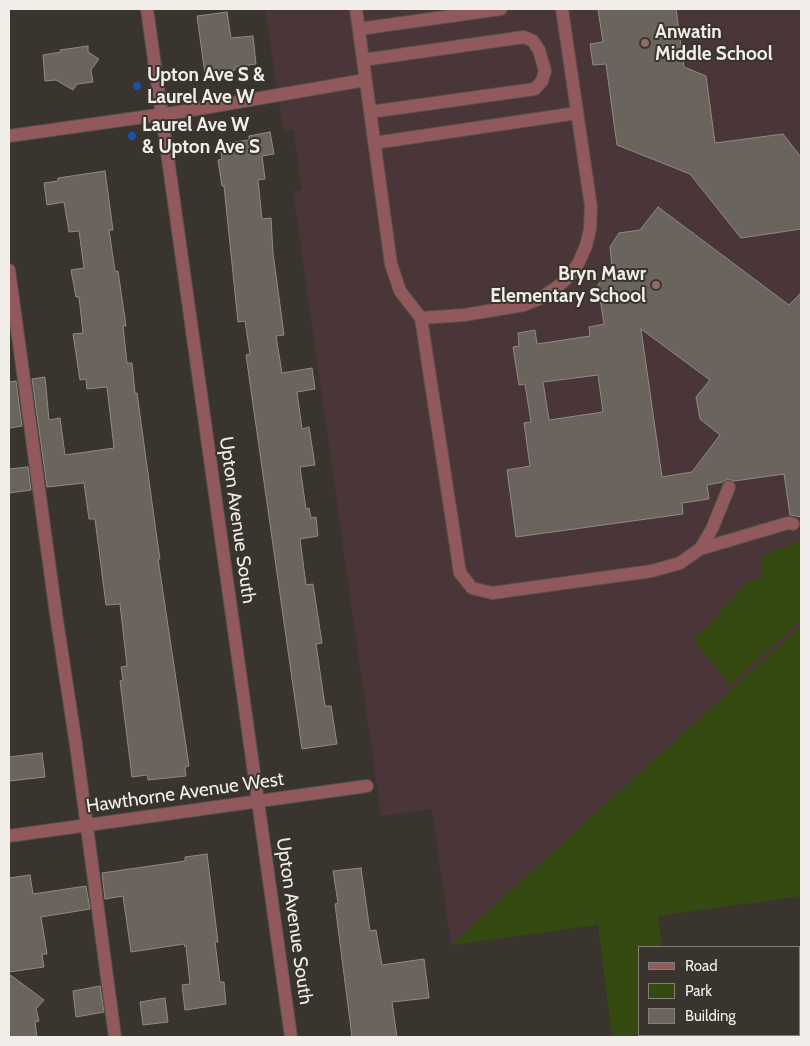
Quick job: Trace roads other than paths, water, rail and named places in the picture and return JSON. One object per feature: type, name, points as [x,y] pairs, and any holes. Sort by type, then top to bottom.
[{"type":"street","name":"Upton Avenue South","points":[[147,9],[291,1037]]},
{"type":"street","points":[[356,9],[391,264],[400,291],[421,318],[460,573],[472,588],[492,593],[652,571],[680,563],[700,549],[788,522],[793,524]]},
{"type":"street","points":[[359,29],[501,9]]},
{"type":"street","points":[[421,318],[464,315],[524,305],[541,298],[557,287],[570,276],[579,262],[586,246],[590,229],[591,207],[562,9]]},
{"type":"street","points":[[363,60],[524,37],[533,41],[539,50],[545,71],[542,81],[535,89],[370,112]]},
{"type":"street","points":[[9,136],[161,114],[365,80]]},
{"type":"street","points":[[374,143],[577,113]]},
{"type":"street","points":[[9,270],[115,1037]]},
{"type":"street","points":[[700,549],[712,529],[729,487]]},
{"type":"street","name":"Hawthorne Avenue West","points":[[9,836],[367,786]]},
{"type":"place","name":"Anwatin Middle School","points":[[645,43]]},
{"type":"place","name":"Upton Ave S & Laurel Ave W","points":[[137,86]]},
{"type":"place","name":"Laurel Ave W & Upton Ave S","points":[[132,136]]},
{"type":"place","name":"Bryn Mawr Elementary School","points":[[656,285]]}]
